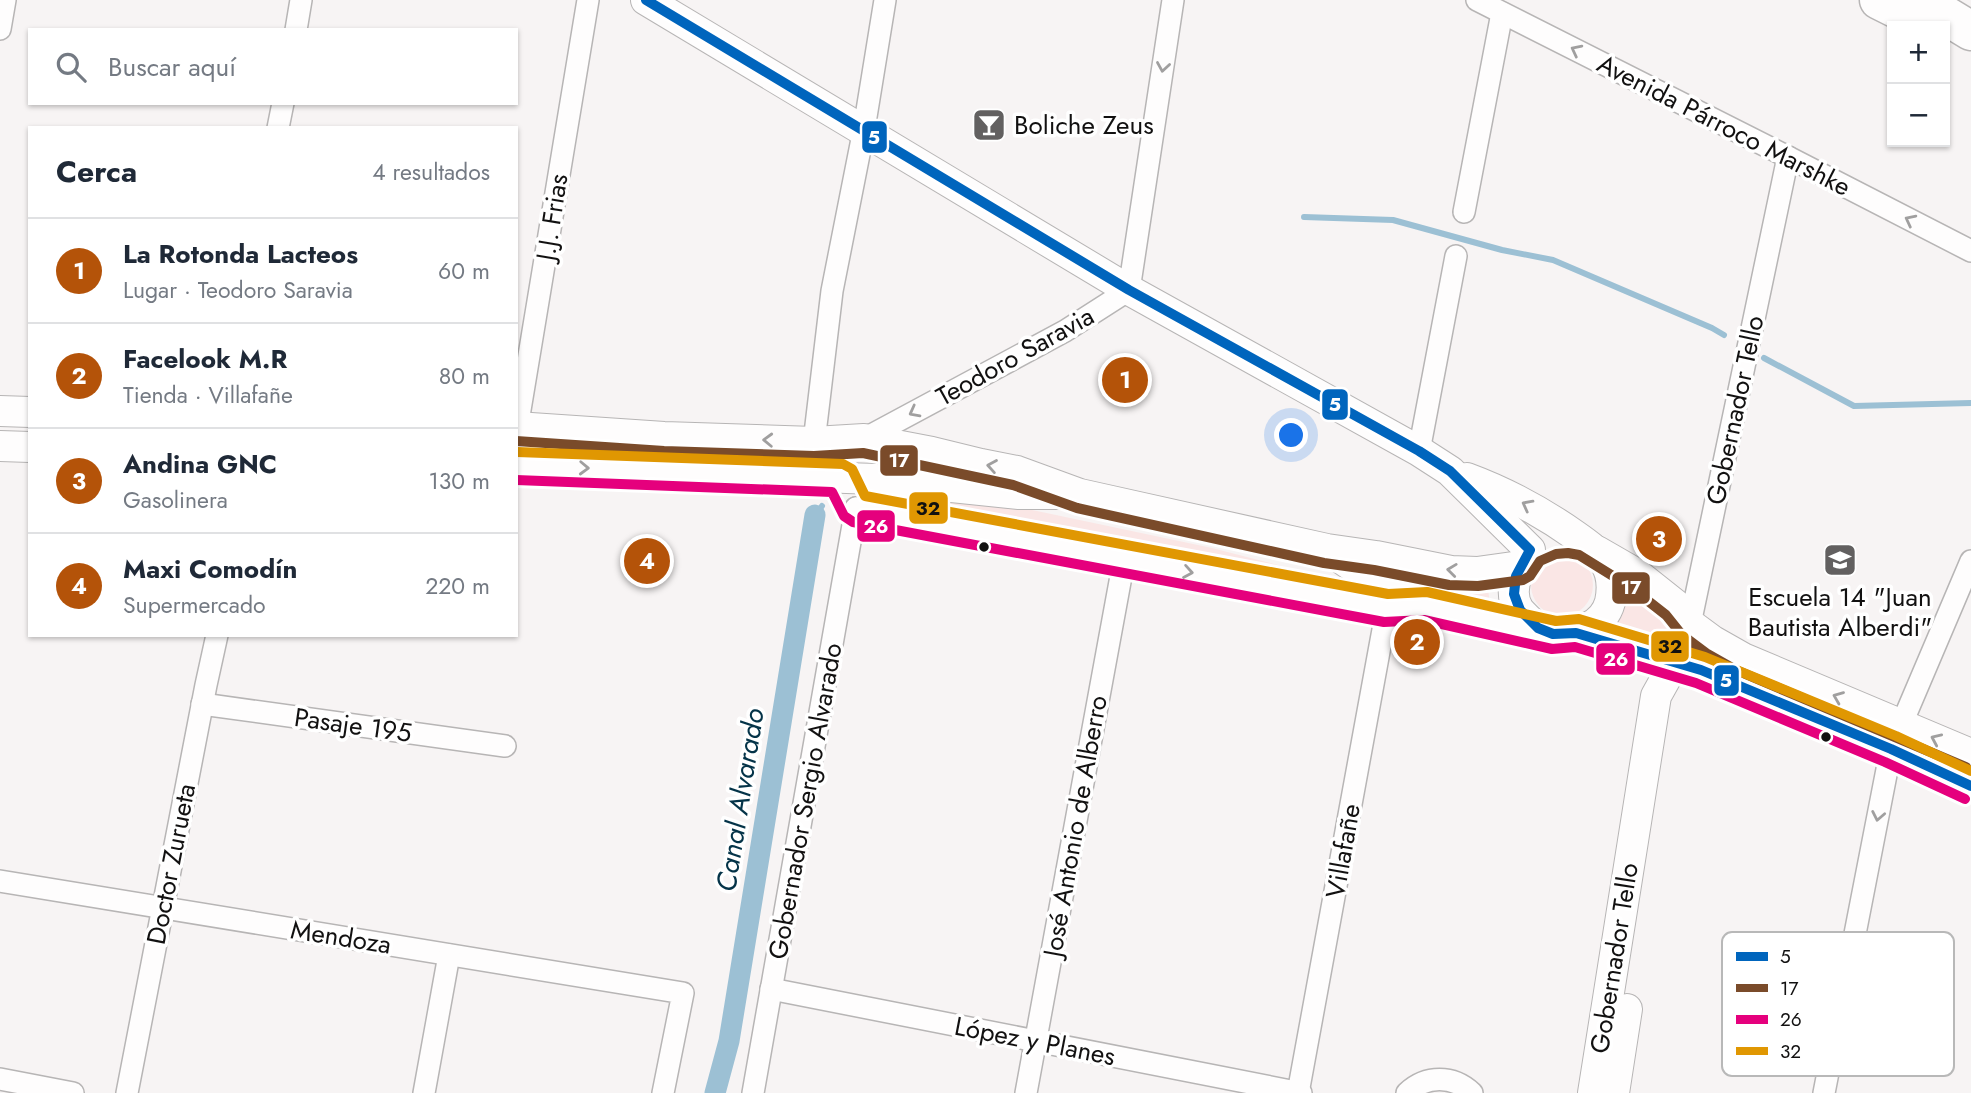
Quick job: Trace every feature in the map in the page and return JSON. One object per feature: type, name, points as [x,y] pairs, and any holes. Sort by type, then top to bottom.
[{"type":"highway","points":[[1878,0],[1921,21]]},
{"type":"highway","points":[[1920,0],[1971,31]]},
{"type":"highway","points":[[1950,36],[1971,46]]},
{"type":"street","points":[[0,29],[5,0]]},
{"type":"street","points":[[296,28],[302,0]]},
{"type":"street","name":"J.J. Frias","points":[[518,424],[588,0]]},
{"type":"street","points":[[646,0],[1129,290],[1419,451],[1450,471],[1489,486],[1557,522],[1590,546],[1637,574],[1676,605],[1690,624],[1713,641],[1896,736],[1971,786]]},
{"type":"street","points":[[814,442],[832,291],[864,129],[885,0]]},
{"type":"street","points":[[1129,290],[1173,0]]},
{"type":"street","name":"Avenida Párroco Marshke","points":[[1477,0],[1971,251]]},
{"type":"street","points":[[1464,212],[1502,13]]},
{"type":"street","points":[[278,126],[283,105]]},
{"type":"street","name":"Gobernador Tello","points":[[1592,1093],[1656,696],[1675,662],[1690,624],[1788,157]]},
{"type":"street","points":[[1419,451],[1456,256]]},
{"type":"street","name":"Teodoro Saravia","points":[[864,439],[1065,331],[1129,290]]},
{"type":"street","points":[[0,411],[28,412]]},
{"type":"street","points":[[518,430],[814,442],[864,439],[1017,471],[1080,494],[1327,549],[1451,571],[1477,572],[1525,558],[1553,540],[1569,539],[1590,546],[1605,563],[1611,577],[1612,593],[1609,607],[1601,619],[1590,628],[1576,633],[1555,635],[1425,606],[1387,608],[856,508],[841,478]]},
{"type":"street","points":[[0,446],[28,447]]},
{"type":"street","points":[[518,466],[875,479],[1020,494],[1080,494]]},
{"type":"street","points":[[1450,471],[1525,558]]},
{"type":"street","name":"Gobernador Sergio Alvarado","points":[[753,1093],[856,508]]},
{"type":"street","points":[[1327,549],[1358,570],[1425,606]]},
{"type":"street","points":[[1525,558],[1514,586],[1517,608],[1539,630]]},
{"type":"street","name":"José Antonio de Alberro","points":[[1026,1093],[1124,560]]},
{"type":"street","points":[[1856,932],[1896,736],[1971,561]]},
{"type":"street","name":"Villafañe","points":[[1299,1093],[1387,608]]},
{"type":"street","points":[[1576,633],[1701,670],[1896,736],[1971,754]]},
{"type":"street","name":"Doctor Zurueta","points":[[127,1093],[202,704],[218,637]]},
{"type":"street","name":"Gobernador Tello","points":[[1614,1093],[1675,662]]},
{"type":"street","name":"Pasaje 195","points":[[202,704],[505,746]]},
{"type":"street","name":"Mendoza","points":[[0,881],[682,993],[663,1093]]},
{"type":"street","points":[[424,1093],[449,955]]},
{"type":"street","name":"López y Planes","points":[[771,989],[1299,1093]]},
{"type":"street","points":[[0,1079],[73,1093]]},
{"type":"street","points":[[1407,1093],[1422,1082],[1436,1079],[1451,1080],[1466,1086],[1472,1093]]},
{"type":"shaded area","points":[[579,445],[772,455],[772,459],[765,462],[544,456],[543,452],[559,453]]},
{"type":"shaded area","points":[[884,456],[1000,478],[870,467],[871,459]]},
{"type":"shaded area","points":[[862,489],[1037,511],[1212,548],[1336,580],[1344,586],[1114,545],[1021,523],[964,515],[862,493]]},
{"type":"shaded area","points":[[1556,554],[1568,554],[1584,563],[1591,573],[1591,597],[1584,607],[1568,616],[1556,616],[1545,611],[1536,602],[1531,591],[1531,579],[1536,568],[1545,559]]},
{"type":"shaded area","points":[[1391,570],[1488,589],[1490,604]]},
{"type":"shaded area","points":[[1625,582],[1652,601],[1663,613],[1670,628],[1663,637],[1616,624],[1626,603]]},
{"type":"waterway","points":[[1304,217],[1393,220],[1502,250],[1553,260],[1724,335]]},
{"type":"waterway","points":[[1764,358],[1854,406],[1971,403]]},
{"type":"waterway","points":[[815,515],[822,506]]},
{"type":"waterway","name":"Canal Alvarado","points":[[715,1093],[729,1041],[815,515]]},
{"type":"transit line","name":"5","points":[[646,0],[1129,290],[1419,451],[1450,471],[1530,550],[1516,576],[1514,594],[1520,610],[1538,628],[1553,634],[1576,633],[1701,670],[1891,749],[1971,786]]},
{"type":"transit line","name":"17","points":[[518,441],[664,451],[814,456],[863,453],[1013,485],[1077,508],[1324,563],[1449,585],[1478,586],[1523,580],[1530,576],[1540,561],[1556,554],[1579,555],[1629,586],[1666,615],[1682,635],[1736,670],[1966,767]]},
{"type":"transit line","name":"32","points":[[518,452],[843,464],[852,469],[865,496],[1388,594],[1427,592],[1556,621],[1579,619],[1705,657],[1896,736],[1971,771]]},
{"type":"transit line","name":"26","points":[[518,480],[832,492],[844,516],[853,522],[1384,622],[1424,620],[1552,649],[1575,647],[1696,683],[1885,762],[1965,799]]},
{"type":"place","name":"Boliche Zeus","points":[[989,125]]},
{"type":"place","name":"La Rotonda Lacteos","points":[[1125,380]]},
{"type":"place","name":"Andina GNC","points":[[1659,539]]},
{"type":"place","name":"Escuela 14 \"Juan Bautista Alberdi\"","points":[[1840,560]]},
{"type":"place","name":"Maxi Comodín","points":[[647,561]]},
{"type":"place","name":"Facelook M.R","points":[[1417,642]]}]
